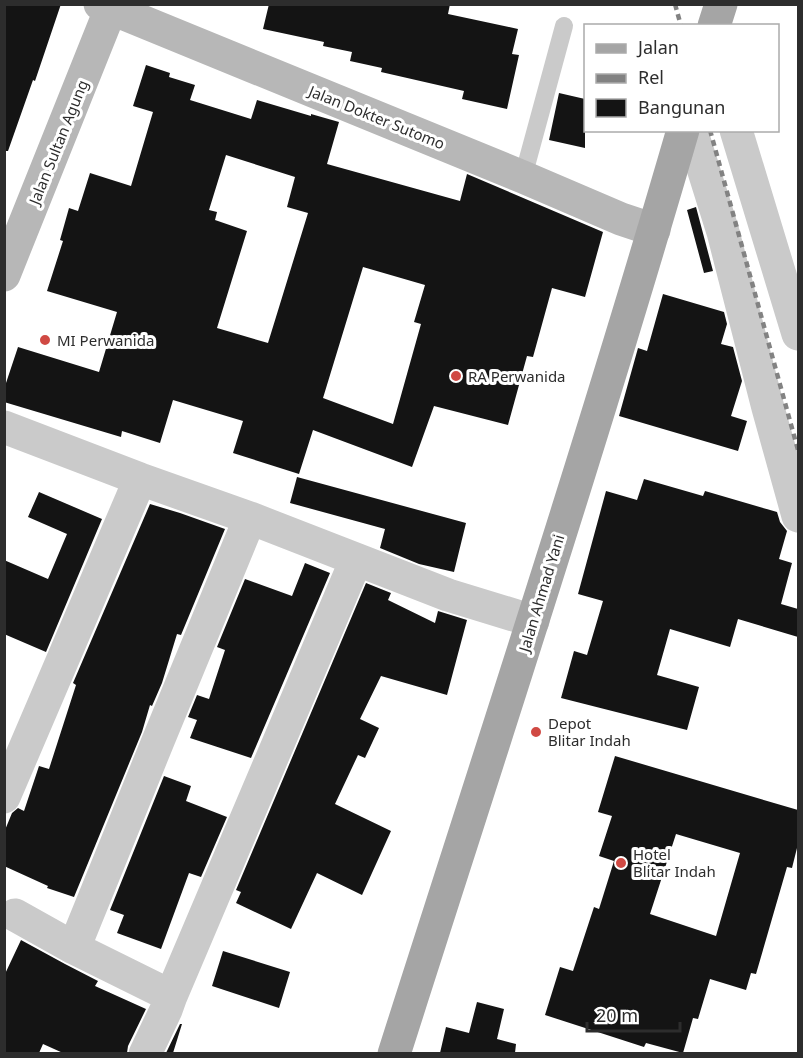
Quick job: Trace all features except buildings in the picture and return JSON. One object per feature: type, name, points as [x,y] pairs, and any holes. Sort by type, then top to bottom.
[{"type":"main road","points":[[715,24],[720,4]]},
{"type":"main road","name":"Jalan Dokter Sutomo","points":[[106,6],[523,177],[580,203],[654,230]]},
{"type":"main road","name":"Jalan Sultan Agung","points":[[4,275],[106,6]]},
{"type":"main road","name":"Jalan Ahmad Yani","points":[[394,1053],[533,621],[682,132]]},
{"type":"street","points":[[692,132],[723,232],[798,516]]},
{"type":"street","points":[[737,132],[798,334]]},
{"type":"street","points":[[4,427],[250,518],[448,595],[533,621]]},
{"type":"street","points":[[4,797],[140,479]]},
{"type":"street","points":[[74,948],[250,518]]},
{"type":"street","points":[[145,1053],[356,560]]},
{"type":"street","points":[[8,922],[74,948],[171,996]]},
{"type":"lane","points":[[523,177],[564,26]]},
{"type":"railway","points":[[675,4],[680,24]]},
{"type":"railway","points":[[711,132],[798,450]]},
{"type":"place","name":"MI Perwanida","points":[[45,340]]},
{"type":"place","name":"RA Perwanida","points":[[456,376]]},
{"type":"place","name":"Depot Blitar Indah","points":[[536,732]]},
{"type":"place","name":"Hotel Blitar Indah","points":[[621,863]]}]
